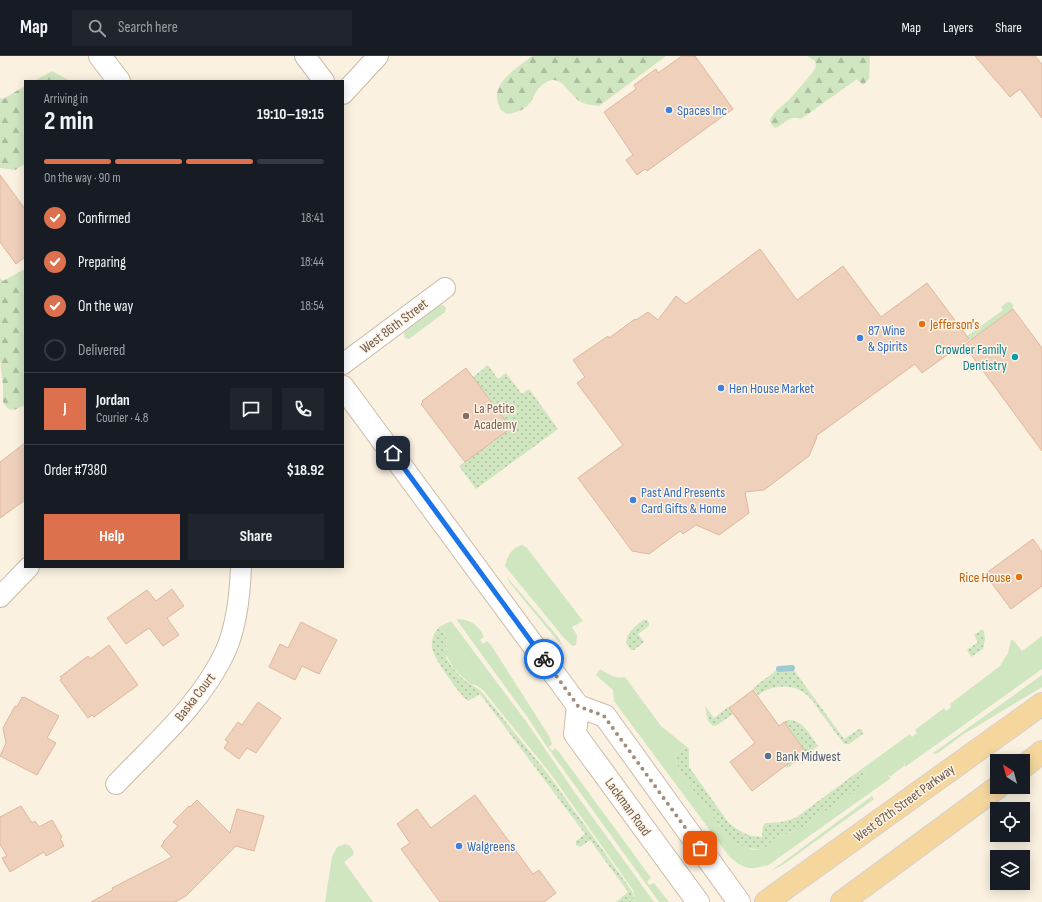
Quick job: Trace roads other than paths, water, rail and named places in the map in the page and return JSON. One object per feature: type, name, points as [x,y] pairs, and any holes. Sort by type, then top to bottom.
[{"type":"main road","points":[[100,56],[118,80]]},
{"type":"main road","points":[[344,388],[578,706],[604,716],[739,902]]},
{"type":"main road","name":"West 87th Street Parkway","points":[[766,902],[1042,704]]},
{"type":"main road","name":"Lackman Road","points":[[578,706],[575,734],[698,902]]},
{"type":"main road","points":[[1030,761],[1042,752]]},
{"type":"main road","points":[[842,902],[990,793]]},
{"type":"street","points":[[305,56],[323,80]]},
{"type":"street","points":[[344,93],[378,56]]},
{"type":"street","name":"West 86th Street","points":[[344,363],[445,288]]},
{"type":"street","points":[[0,597],[28,568]]},
{"type":"street","name":"Baska Court","points":[[116,784],[190,707],[206,687],[226,650],[231,637],[238,599],[241,568]]},
{"type":"waterway","points":[[779,669],[792,668]]},
{"type":"place","name":"Spaces Inc","points":[[669,110]]},
{"type":"place","name":"Jefferson's","points":[[922,324]]},
{"type":"place","name":"87 Wine & Spirits","points":[[860,338]]},
{"type":"place","name":"Crowder Family Dentistry","points":[[1015,357]]},
{"type":"place","name":"Hen House Market","points":[[721,388]]},
{"type":"place","name":"La Petite Academy","points":[[466,416]]},
{"type":"place","name":"Past And Presents Card Gifts & Home","points":[[633,500]]},
{"type":"place","name":"Rice House","points":[[1019,577]]},
{"type":"place","name":"Bank Midwest","points":[[768,756]]},
{"type":"place","name":"Walgreens","points":[[459,846]]}]
